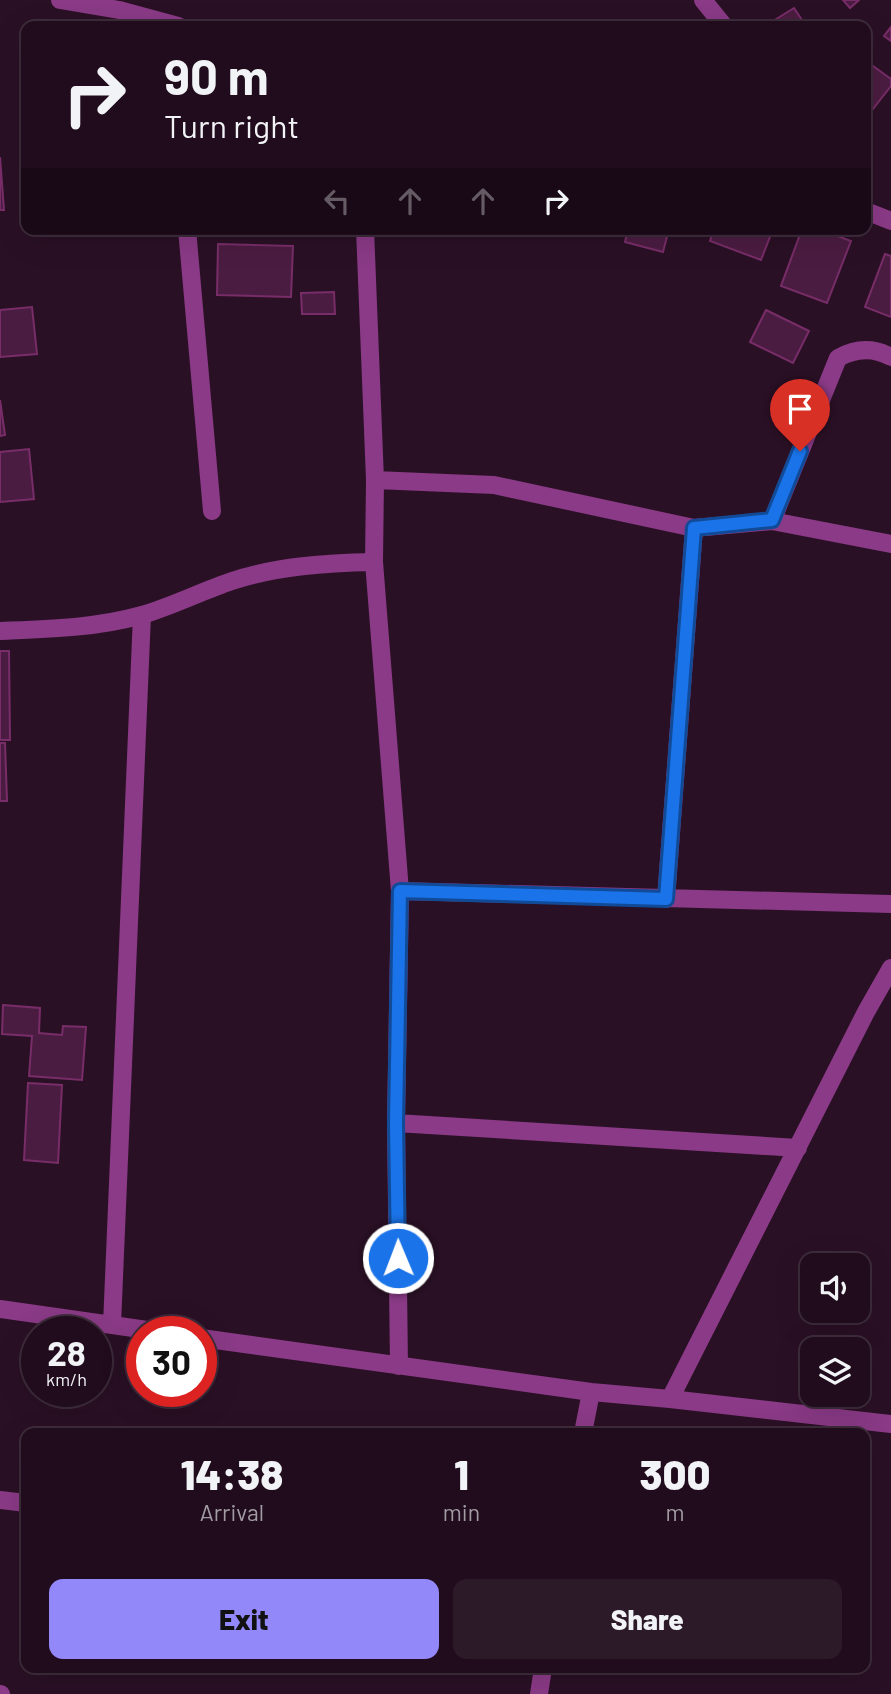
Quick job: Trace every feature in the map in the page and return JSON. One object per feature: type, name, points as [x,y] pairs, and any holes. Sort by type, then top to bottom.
[{"type":"street","points":[[60,0],[120,5],[162,21]]},
{"type":"street","points":[[703,0],[720,21]]},
{"type":"street","points":[[871,213],[891,221]]},
{"type":"street","points":[[188,235],[212,511]]},
{"type":"street","points":[[365,235],[375,480],[374,562],[400,891],[396,1123],[399,1366]]},
{"type":"street","points":[[772,520],[838,358],[852,350],[879,350],[891,357]]},
{"type":"street","points":[[375,480],[494,485],[694,528],[772,520],[891,544]]},
{"type":"street","points":[[666,899],[694,528]]},
{"type":"street","points":[[0,631],[91,625],[142,615],[233,580],[262,572],[334,562],[374,562]]},
{"type":"street","points":[[126,1327],[112,1325],[142,615]]},
{"type":"street","points":[[400,891],[891,904]]},
{"type":"street","points":[[670,1399],[866,1012],[891,968]]},
{"type":"street","points":[[396,1123],[798,1148]]},
{"type":"street","points":[[0,1309],[49,1316]]},
{"type":"street","points":[[217,1340],[590,1392],[891,1424]]},
{"type":"street","points":[[584,1428],[590,1392]]},
{"type":"street","points":[[0,1500],[21,1502]]},
{"type":"street","points":[[539,1694],[542,1673]]},
{"type":"building","points":[[843,0],[859,0],[850,8]]},
{"type":"building","points":[[794,8],[803,21],[773,21]]},
{"type":"building","points":[[891,27],[891,41],[884,36]]},
{"type":"building","points":[[871,65],[891,79],[891,86],[873,109]]},
{"type":"building","points":[[0,157],[4,210],[0,210]]},
{"type":"building","points":[[627,235],[667,235],[663,252],[625,242]]},
{"type":"building","points":[[712,235],[771,235],[761,260],[710,241]]},
{"type":"building","points":[[800,235],[835,235],[851,241],[827,303],[781,286]]},
{"type":"building","points":[[218,244],[293,246],[291,297],[217,295]]},
{"type":"building","points":[[885,254],[891,256],[891,317],[865,307]]},
{"type":"building","points":[[334,292],[335,314],[302,314],[301,293]]},
{"type":"building","points":[[32,307],[37,354],[0,357],[0,310]]},
{"type":"building","points":[[766,310],[809,331],[793,363],[750,342]]},
{"type":"building","points":[[0,400],[5,435],[0,436]]},
{"type":"building","points":[[29,449],[34,499],[0,502],[0,452]]},
{"type":"building","points":[[0,651],[9,651],[10,740],[0,740]]},
{"type":"building","points":[[0,743],[5,743],[7,801],[0,801]]},
{"type":"building","points":[[3,1005],[40,1008],[39,1033],[62,1035],[63,1026],[86,1027],[82,1080],[29,1076],[32,1036],[2,1034]]},
{"type":"building","points":[[28,1083],[62,1085],[58,1163],[24,1160]]},
{"type":"route","points":[[398,1258],[396,1123],[400,891],[666,899],[694,528],[772,520],[800,451]]}]
